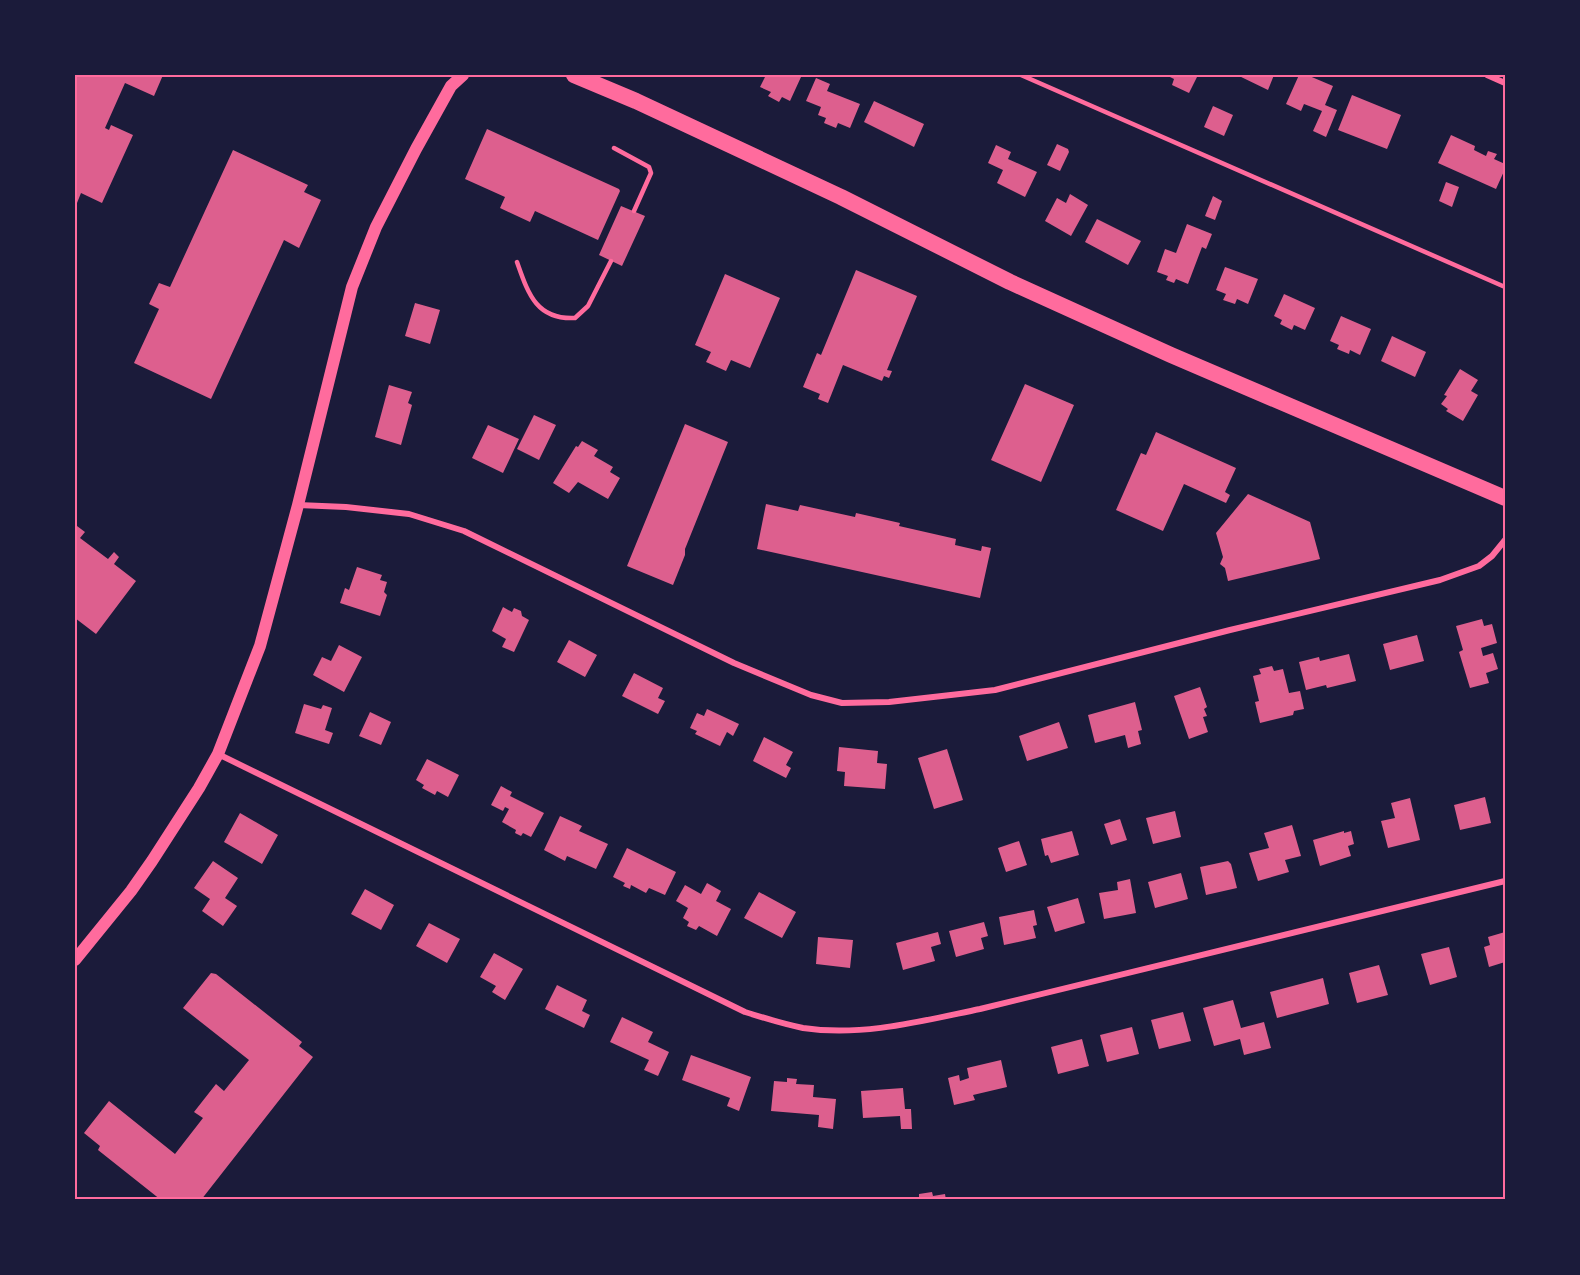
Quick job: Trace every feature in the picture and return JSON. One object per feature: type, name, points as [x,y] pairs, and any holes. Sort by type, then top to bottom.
[{"type":"highway","points":[[574,75],[636,101],[841,197],[1010,282],[1171,355],[1505,498]]},
{"type":"main road","points":[[75,960],[131,891],[152,861],[194,798],[218,754],[260,646],[298,505],[352,287],[376,227],[411,158],[447,93],[463,75]]},
{"type":"street","points":[[1487,75],[1505,83]]},
{"type":"street","points":[[298,505],[346,507],[409,514],[464,531],[734,663],[811,694],[842,703],[889,702],[995,690],[1230,630],[1440,580],[1479,566],[1492,556],[1505,540]]},
{"type":"street","points":[[218,754],[745,1012],[804,1028],[842,1031],[896,1027],[1505,881]]},
{"type":"lane","points":[[1021,75],[1505,287]]},
{"type":"lane","points":[[614,148],[649,167],[651,172],[634,211]]},
{"type":"lane","points":[[517,262],[529,296],[541,309],[557,317],[575,318],[588,306],[611,261]]},
{"type":"building","points":[[75,75],[163,75],[154,96],[125,83],[105,128],[109,130],[111,125],[133,135],[102,203],[81,193],[75,208]]},
{"type":"building","points":[[766,75],[801,77],[790,101],[782,97],[779,102],[768,96],[771,92],[760,87]]},
{"type":"building","points":[[1166,75],[1198,75],[1189,93],[1172,85],[1174,79]]},
{"type":"building","points":[[1237,75],[1274,75],[1268,90]]},
{"type":"building","points":[[1299,75],[1307,75],[1333,86],[1325,105],[1337,110],[1326,137],[1313,131],[1322,111],[1304,104],[1301,111],[1286,104]]},
{"type":"building","points":[[816,78],[830,84],[827,91],[860,104],[850,128],[838,123],[836,128],[824,123],[826,118],[818,115],[821,107],[806,101]]},
{"type":"building","points":[[1352,95],[1401,115],[1387,149],[1338,130]]},
{"type":"building","points":[[874,101],[924,124],[914,147],[864,122]]},
{"type":"building","points":[[1213,106],[1233,115],[1224,136],[1204,127]]},
{"type":"building","points":[[487,129],[619,189],[598,240],[535,211],[530,222],[500,208],[505,197],[465,179]]},
{"type":"building","points":[[1451,135],[1475,146],[1474,150],[1486,156],[1488,151],[1497,154],[1494,159],[1505,164],[1505,169],[1496,189],[1438,163]]},
{"type":"building","points":[[1057,144],[1068,149],[1069,152],[1060,171],[1047,165]]},
{"type":"building","points":[[996,145],[1011,152],[1008,159],[1037,172],[1025,197],[997,183],[1003,170],[988,163]]},
{"type":"building","points":[[233,150],[308,185],[304,192],[321,200],[299,248],[284,240],[211,399],[134,363],[159,309],[149,304],[159,283],[170,287]]},
{"type":"building","points":[[1446,182],[1459,187],[1452,207],[1439,201]]},
{"type":"building","points":[[1070,194],[1088,205],[1071,236],[1045,221],[1057,198],[1066,203]]},
{"type":"building","points":[[1213,196],[1222,201],[1215,220],[1205,216]]},
{"type":"building","points":[[621,206],[645,216],[622,266],[599,255]]},
{"type":"building","points":[[1097,219],[1141,241],[1128,265],[1085,242]]},
{"type":"building","points":[[1187,224],[1212,234],[1206,249],[1202,247],[1188,284],[1176,279],[1174,283],[1166,280],[1168,276],[1157,272],[1165,249],[1176,253]]},
{"type":"building","points":[[1225,267],[1258,279],[1248,304],[1237,299],[1235,304],[1223,300],[1226,294],[1216,290]]},
{"type":"building","points":[[856,270],[917,296],[887,370],[892,371],[889,378],[884,376],[882,381],[843,365],[828,403],[818,399],[820,394],[803,387],[817,353],[821,355]]},
{"type":"building","points":[[725,274],[780,298],[750,368],[731,360],[726,371],[706,362],[711,352],[695,345]]},
{"type":"building","points":[[1284,294],[1315,308],[1305,330],[1294,325],[1292,330],[1280,324],[1282,320],[1274,316]]},
{"type":"building","points":[[415,303],[440,310],[430,344],[405,336]]},
{"type":"building","points":[[1341,316],[1371,329],[1360,355],[1350,350],[1349,354],[1337,349],[1339,345],[1330,341]]},
{"type":"building","points":[[1392,336],[1426,352],[1415,377],[1381,361]]},
{"type":"building","points":[[1460,369],[1478,380],[1471,391],[1478,395],[1463,421],[1446,411],[1448,409],[1441,404]]},
{"type":"building","points":[[1025,384],[1074,405],[1041,482],[991,460]]},
{"type":"building","points":[[389,385],[412,392],[408,403],[412,405],[401,445],[375,437]]},
{"type":"building","points":[[534,415],[556,425],[539,460],[517,449]]},
{"type":"building","points":[[685,424],[728,442],[673,585],[627,566]]},
{"type":"building","points":[[488,425],[519,439],[503,473],[472,458]]},
{"type":"building","points":[[1156,432],[1236,468],[1225,492],[1230,495],[1226,503],[1184,484],[1163,531],[1116,510],[1141,453],[1146,455]]},
{"type":"building","points":[[582,441],[598,450],[594,456],[613,467],[610,472],[620,478],[608,499],[578,482],[569,493],[553,483],[576,446],[578,447]]},
{"type":"building","points":[[1248,494],[1310,522],[1320,559],[1228,581],[1225,568],[1220,564],[1223,557],[1216,533]]},
{"type":"building","points":[[766,504],[798,511],[800,505],[855,517],[856,513],[956,539],[955,545],[981,551],[982,546],[991,548],[980,598],[757,549]]},
{"type":"building","points":[[77,526],[85,532],[80,538],[108,559],[114,552],[119,557],[114,564],[136,581],[96,634],[75,618],[75,529]]},
{"type":"building","points":[[357,567],[382,575],[380,580],[387,582],[384,592],[387,595],[380,616],[340,603],[345,588],[349,590]]},
{"type":"building","points":[[503,607],[512,612],[514,608],[521,611],[522,616],[529,620],[514,652],[502,647],[506,639],[492,631]]},
{"type":"building","points":[[1482,619],[1484,626],[1492,624],[1497,643],[1481,648],[1483,656],[1493,653],[1498,669],[1486,673],[1489,683],[1470,688],[1459,652],[1463,650],[1456,626]]},
{"type":"building","points":[[1417,635],[1424,661],[1390,670],[1383,644]]},
{"type":"building","points":[[569,640],[597,655],[585,677],[557,662]]},
{"type":"building","points":[[339,645],[362,657],[344,692],[313,675],[322,657],[331,661]]},
{"type":"building","points":[[1349,654],[1356,681],[1306,690],[1299,662],[1319,657],[1320,661]]},
{"type":"building","points":[[1272,666],[1274,671],[1283,669],[1289,693],[1300,691],[1304,709],[1294,711],[1293,715],[1260,723],[1255,702],[1259,701],[1253,676],[1261,674],[1259,669]]},
{"type":"building","points":[[634,673],[663,688],[658,698],[665,701],[658,714],[622,696]]},
{"type":"building","points":[[1200,687],[1207,707],[1204,709],[1207,716],[1203,717],[1208,732],[1189,739],[1174,696]]},
{"type":"building","points":[[1135,702],[1142,730],[1138,731],[1141,744],[1128,748],[1125,735],[1095,743],[1088,715]]},
{"type":"building","points":[[304,704],[321,709],[323,705],[332,708],[325,730],[333,733],[329,744],[295,733]]},
{"type":"building","points":[[707,709],[739,724],[733,736],[727,732],[720,746],[695,734],[697,731],[690,728],[697,713],[704,716]]},
{"type":"building","points":[[370,712],[391,722],[381,745],[359,736]]},
{"type":"building","points":[[1059,722],[1068,748],[1027,761],[1019,736]]},
{"type":"building","points":[[764,737],[793,752],[786,765],[791,768],[786,778],[753,761]]},
{"type":"building","points":[[839,747],[878,751],[877,763],[887,764],[885,789],[844,786],[845,772],[837,771]]},
{"type":"building","points":[[947,749],[963,800],[934,809],[918,758]]},
{"type":"building","points":[[427,759],[459,775],[448,797],[437,791],[435,795],[422,788],[424,785],[416,780]]},
{"type":"building","points":[[501,786],[512,792],[510,796],[544,813],[531,837],[523,833],[521,836],[515,833],[516,830],[502,822],[509,809],[505,807],[503,811],[491,805]]},
{"type":"building","points":[[1485,797],[1491,823],[1460,830],[1454,805]]},
{"type":"building","points":[[1410,798],[1420,840],[1388,848],[1381,821],[1395,818],[1391,803]]},
{"type":"building","points":[[1175,811],[1181,837],[1153,844],[1146,818]]},
{"type":"building","points":[[240,813],[278,835],[262,864],[224,842]]},
{"type":"building","points":[[560,816],[582,826],[579,831],[608,844],[596,869],[567,856],[565,861],[544,850]]},
{"type":"building","points":[[1120,819],[1127,840],[1111,845],[1104,824]]},
{"type":"building","points":[[1292,825],[1301,856],[1285,860],[1289,872],[1258,881],[1249,853],[1269,848],[1264,833]]},
{"type":"building","points":[[1072,831],[1079,855],[1051,863],[1048,855],[1045,856],[1041,839]]},
{"type":"building","points":[[1344,831],[1344,833],[1351,831],[1354,844],[1348,846],[1351,856],[1320,866],[1313,840]]},
{"type":"building","points":[[1019,841],[1027,865],[1006,872],[998,848]]},
{"type":"building","points":[[627,848],[676,872],[665,895],[649,888],[646,893],[631,885],[630,889],[623,886],[625,883],[613,877]]},
{"type":"building","points":[[213,861],[238,878],[225,898],[237,906],[223,926],[202,911],[210,899],[194,888]]},
{"type":"building","points":[[1228,861],[1231,864],[1237,888],[1206,895],[1200,867]]},
{"type":"building","points":[[1181,873],[1188,899],[1155,908],[1148,882]]},
{"type":"building","points":[[1130,879],[1136,913],[1104,919],[1099,893],[1118,890],[1117,882]]},
{"type":"building","points":[[707,883],[721,891],[716,901],[731,909],[717,936],[699,926],[696,930],[687,926],[689,922],[683,918],[688,908],[676,901],[685,885],[701,894]]},
{"type":"building","points":[[365,889],[394,905],[381,930],[351,914]]},
{"type":"building","points":[[759,892],[796,912],[782,938],[744,918]]},
{"type":"building","points":[[1078,898],[1085,923],[1055,932],[1047,907]]},
{"type":"building","points":[[1034,910],[1037,925],[1033,926],[1036,938],[1004,945],[999,917]]},
{"type":"building","points":[[984,922],[988,936],[981,938],[984,949],[956,957],[949,931]]},
{"type":"building","points":[[429,923],[460,939],[447,963],[416,946]]},
{"type":"building","points":[[938,932],[941,944],[931,947],[935,961],[903,970],[896,943]]},
{"type":"building","points":[[1505,932],[1505,962],[1489,967],[1484,947],[1490,945],[1488,937]]},
{"type":"building","points":[[818,937],[853,940],[850,968],[816,964]]},
{"type":"building","points":[[1449,947],[1457,977],[1430,985],[1421,954]]},
{"type":"building","points":[[494,953],[523,969],[505,1000],[492,992],[496,986],[480,977]]},
{"type":"building","points":[[1379,965],[1388,995],[1357,1003],[1349,973]]},
{"type":"building","points":[[211,973],[216,974],[302,1042],[299,1046],[313,1057],[201,1200],[161,1200],[98,1150],[100,1146],[84,1133],[109,1101],[175,1154],[203,1118],[194,1112],[216,1084],[224,1091],[249,1060],[183,1008]]},
{"type":"building","points":[[1323,978],[1329,1004],[1277,1018],[1270,992]]},
{"type":"building","points":[[557,985],[587,1000],[582,1011],[590,1015],[584,1028],[545,1009]]},
{"type":"building","points":[[1233,1000],[1241,1028],[1264,1022],[1271,1048],[1244,1055],[1240,1039],[1214,1046],[1203,1008]]},
{"type":"building","points":[[1183,1012],[1191,1041],[1159,1049],[1151,1020]]},
{"type":"building","points":[[622,1017],[653,1032],[648,1042],[669,1052],[658,1076],[644,1070],[649,1060],[610,1042]]},
{"type":"building","points":[[1132,1027],[1139,1054],[1107,1062],[1100,1035]]},
{"type":"building","points":[[1082,1039],[1089,1066],[1058,1074],[1051,1047]]},
{"type":"building","points":[[691,1055],[751,1077],[739,1111],[727,1106],[730,1098],[682,1080]]},
{"type":"building","points":[[1001,1060],[1007,1087],[973,1095],[975,1100],[954,1105],[948,1078],[959,1075],[960,1081],[969,1078],[967,1068]]},
{"type":"building","points":[[787,1078],[797,1079],[796,1084],[814,1085],[813,1097],[836,1099],[833,1129],[818,1127],[819,1115],[771,1111],[774,1081],[787,1082]]},
{"type":"building","points":[[903,1088],[905,1109],[911,1109],[912,1129],[901,1129],[900,1116],[863,1118],[861,1091]]},
{"type":"building","points":[[932,1192],[933,1196],[945,1194],[946,1200],[912,1200],[919,1198],[919,1194]]}]
